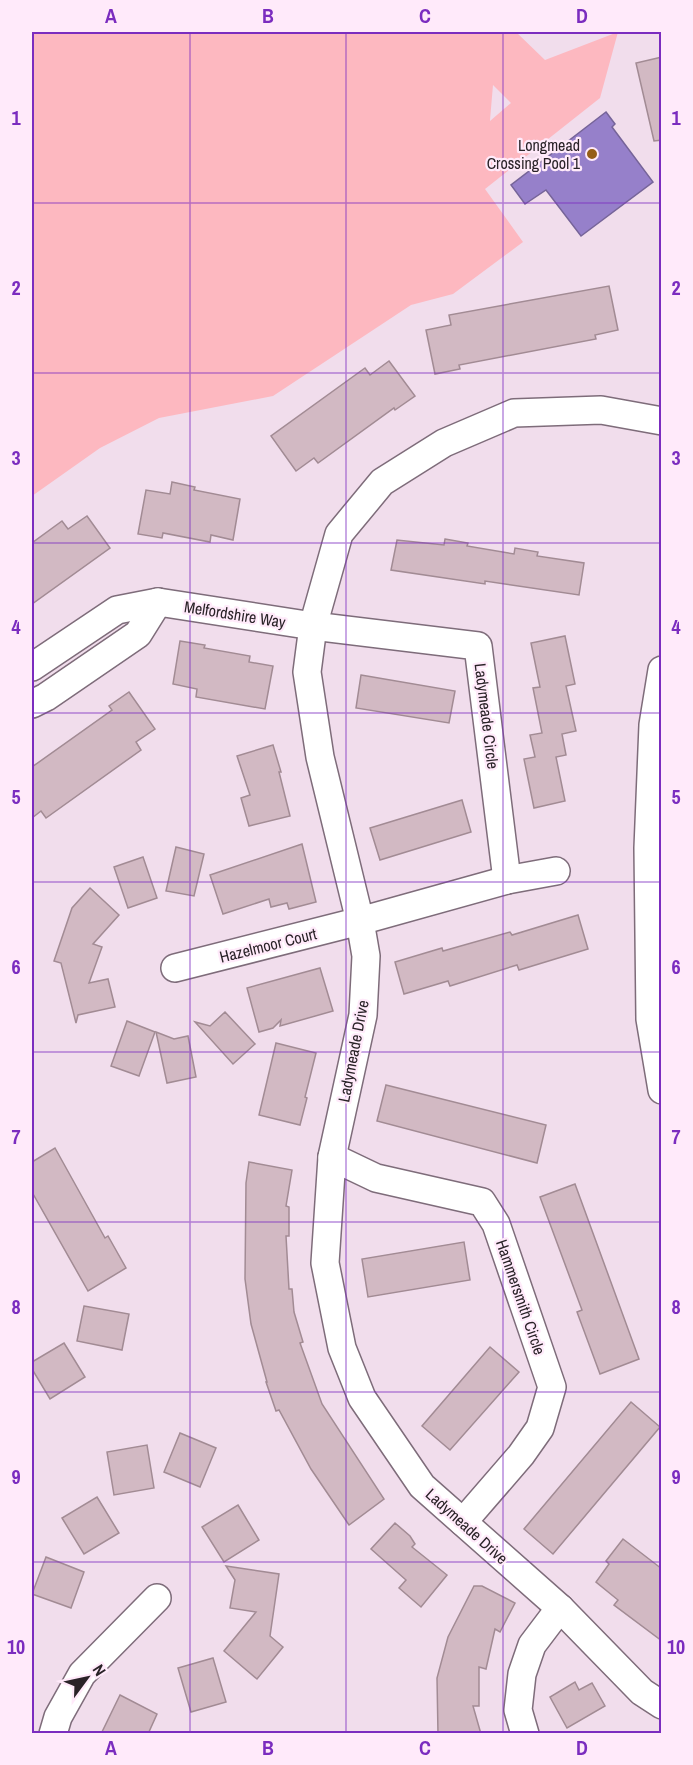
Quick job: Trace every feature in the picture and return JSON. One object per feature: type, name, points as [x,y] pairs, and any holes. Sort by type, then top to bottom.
[{"type":"street","name":"Ladymeade Drive","points":[[662,421],[601,410],[514,413],[444,443],[382,482],[339,534],[312,626],[307,672],[320,757],[360,921],[366,956],[363,1015],[332,1156],[325,1263],[342,1348],[362,1398],[422,1486],[560,1608],[642,1692],[662,1705]]},
{"type":"street","name":"Melfordshire Way","points":[[32,667],[117,610],[158,603],[312,626]]},
{"type":"street","points":[[32,704],[46,697],[138,633],[158,603]]},
{"type":"street","name":"Ladymeade Circle","points":[[312,626],[478,646],[507,880]]},
{"type":"street","points":[[662,670],[653,725],[648,848],[650,1019],[662,1090]]},
{"type":"street","points":[[360,921],[507,880],[556,871]]},
{"type":"street","name":"Hazelmoor Court","points":[[175,968],[360,921]]},
{"type":"street","name":"Hammersmith Circle","points":[[332,1156],[376,1178],[482,1202],[496,1224],[552,1388],[540,1428],[463,1522]]},
{"type":"street","points":[[53,1734],[58,1717],[82,1674],[158,1598]]},
{"type":"street","points":[[525,1734],[518,1710],[522,1674],[532,1645],[560,1608]]},
{"type":"shaded area","points":[[32,32],[516,32],[545,60],[618,32],[600,98],[485,189],[523,242],[453,294],[411,305],[273,396],[159,418],[100,448],[32,496]],"holes":[[[493,85],[511,103],[490,121]]]},
{"type":"shaded area","name":"Longmead Crossing Pool 1","points":[[606,112],[615,124],[612,127],[653,182],[581,236],[546,190],[525,204],[511,185]]},
{"type":"building","points":[[662,57],[662,140],[654,141],[636,63]]},
{"type":"building","points":[[609,286],[618,330],[595,335],[596,339],[459,365],[460,369],[435,374],[426,330],[451,325],[449,315]]},
{"type":"building","points":[[389,361],[415,396],[395,410],[394,408],[318,463],[314,458],[296,471],[271,436],[365,368],[370,375]]},
{"type":"building","points":[[172,482],[195,487],[194,490],[240,499],[233,540],[211,535],[210,542],[163,533],[162,538],[138,534],[146,490],[170,494]]},
{"type":"building","points":[[87,516],[110,548],[32,604],[32,543],[62,521],[68,529]]},
{"type":"building","points":[[445,539],[468,543],[467,546],[514,554],[515,548],[538,552],[537,556],[584,563],[579,595],[391,570],[397,540],[444,545]]},
{"type":"building","points":[[565,636],[575,684],[566,686],[576,731],[562,734],[566,755],[556,757],[565,801],[534,808],[524,759],[535,757],[530,735],[542,733],[533,688],[540,687],[531,643]]},
{"type":"building","points":[[180,641],[205,645],[204,648],[250,656],[249,662],[273,666],[265,709],[196,697],[197,689],[173,684]]},
{"type":"building","points":[[361,675],[455,691],[449,723],[356,708]]},
{"type":"building","points":[[129,692],[155,729],[136,742],[141,750],[46,818],[41,811],[32,818],[32,767],[112,710],[109,706]]},
{"type":"building","points":[[273,745],[290,816],[249,826],[241,798],[250,795],[237,756]]},
{"type":"building","points":[[462,800],[471,832],[380,860],[370,828]]},
{"type":"building","points":[[302,844],[316,902],[289,909],[287,903],[271,907],[269,899],[223,914],[210,875]]},
{"type":"building","points":[[176,847],[204,854],[194,896],[166,891]]},
{"type":"building","points":[[143,857],[157,898],[128,908],[114,867]]},
{"type":"building","points":[[90,888],[119,915],[93,944],[102,947],[89,983],[108,979],[115,1007],[78,1015],[76,1023],[61,963],[54,961],[72,908]]},
{"type":"building","points":[[578,915],[588,949],[519,970],[517,965],[450,986],[448,981],[404,994],[395,962],[510,932],[512,935]]},
{"type":"building","points":[[320,968],[333,1011],[280,1026],[281,1020],[273,1028],[259,1032],[247,988]]},
{"type":"building","points":[[225,1012],[255,1044],[233,1064],[195,1022],[210,1026]]},
{"type":"building","points":[[127,1021],[155,1032],[139,1076],[111,1066]]},
{"type":"building","points":[[156,1032],[174,1039],[188,1036],[196,1077],[167,1083]]},
{"type":"building","points":[[276,1043],[316,1053],[300,1125],[259,1115]]},
{"type":"building","points":[[386,1085],[546,1125],[537,1163],[377,1121]]},
{"type":"building","points":[[55,1148],[105,1238],[108,1236],[126,1268],[88,1291],[32,1192],[32,1162]]},
{"type":"building","points":[[249,1162],[292,1170],[286,1206],[289,1207],[289,1236],[286,1236],[289,1289],[292,1289],[294,1312],[303,1342],[300,1343],[322,1404],[384,1499],[349,1525],[311,1469],[279,1410],[276,1411],[266,1382],[251,1324],[245,1279],[246,1183]]},
{"type":"building","points":[[575,1184],[639,1359],[600,1374],[577,1312],[582,1310],[540,1197]]},
{"type":"building","points":[[464,1242],[470,1280],[368,1297],[362,1259]]},
{"type":"building","points":[[84,1306],[129,1314],[122,1350],[77,1341]]},
{"type":"building","points":[[64,1343],[85,1377],[50,1399],[32,1369],[32,1362]]},
{"type":"building","points":[[490,1347],[519,1372],[450,1450],[422,1426]]},
{"type":"building","points":[[631,1402],[660,1427],[553,1554],[524,1529]]},
{"type":"building","points":[[180,1433],[216,1448],[200,1487],[164,1472]]},
{"type":"building","points":[[147,1445],[154,1488],[114,1495],[107,1452]]},
{"type":"building","points":[[97,1497],[119,1533],[84,1554],[62,1518]]},
{"type":"building","points":[[238,1505],[259,1540],[224,1562],[202,1527]]},
{"type":"building","points":[[395,1523],[410,1536],[415,1544],[412,1547],[447,1575],[421,1607],[399,1588],[406,1580],[371,1549]]},
{"type":"building","points":[[623,1539],[662,1569],[662,1641],[614,1605],[618,1600],[596,1582],[609,1564],[606,1561]]},
{"type":"building","points":[[46,1557],[84,1572],[71,1608],[32,1594]]},
{"type":"building","points":[[226,1566],[279,1574],[270,1636],[283,1647],[257,1679],[224,1651],[256,1612],[230,1608],[235,1580]]},
{"type":"building","points":[[474,1586],[482,1586],[515,1603],[500,1632],[495,1629],[486,1669],[479,1667],[479,1706],[473,1706],[481,1734],[438,1734],[437,1678],[448,1637]]},
{"type":"building","points":[[213,1658],[226,1702],[191,1712],[178,1668]]},
{"type":"building","points":[[575,1682],[579,1690],[592,1683],[605,1706],[567,1728],[550,1697]]},
{"type":"building","points":[[120,1695],[157,1714],[148,1734],[101,1734]]},
{"type":"place","name":"Longmead Crossing Pool 1","points":[[592,154]]}]
